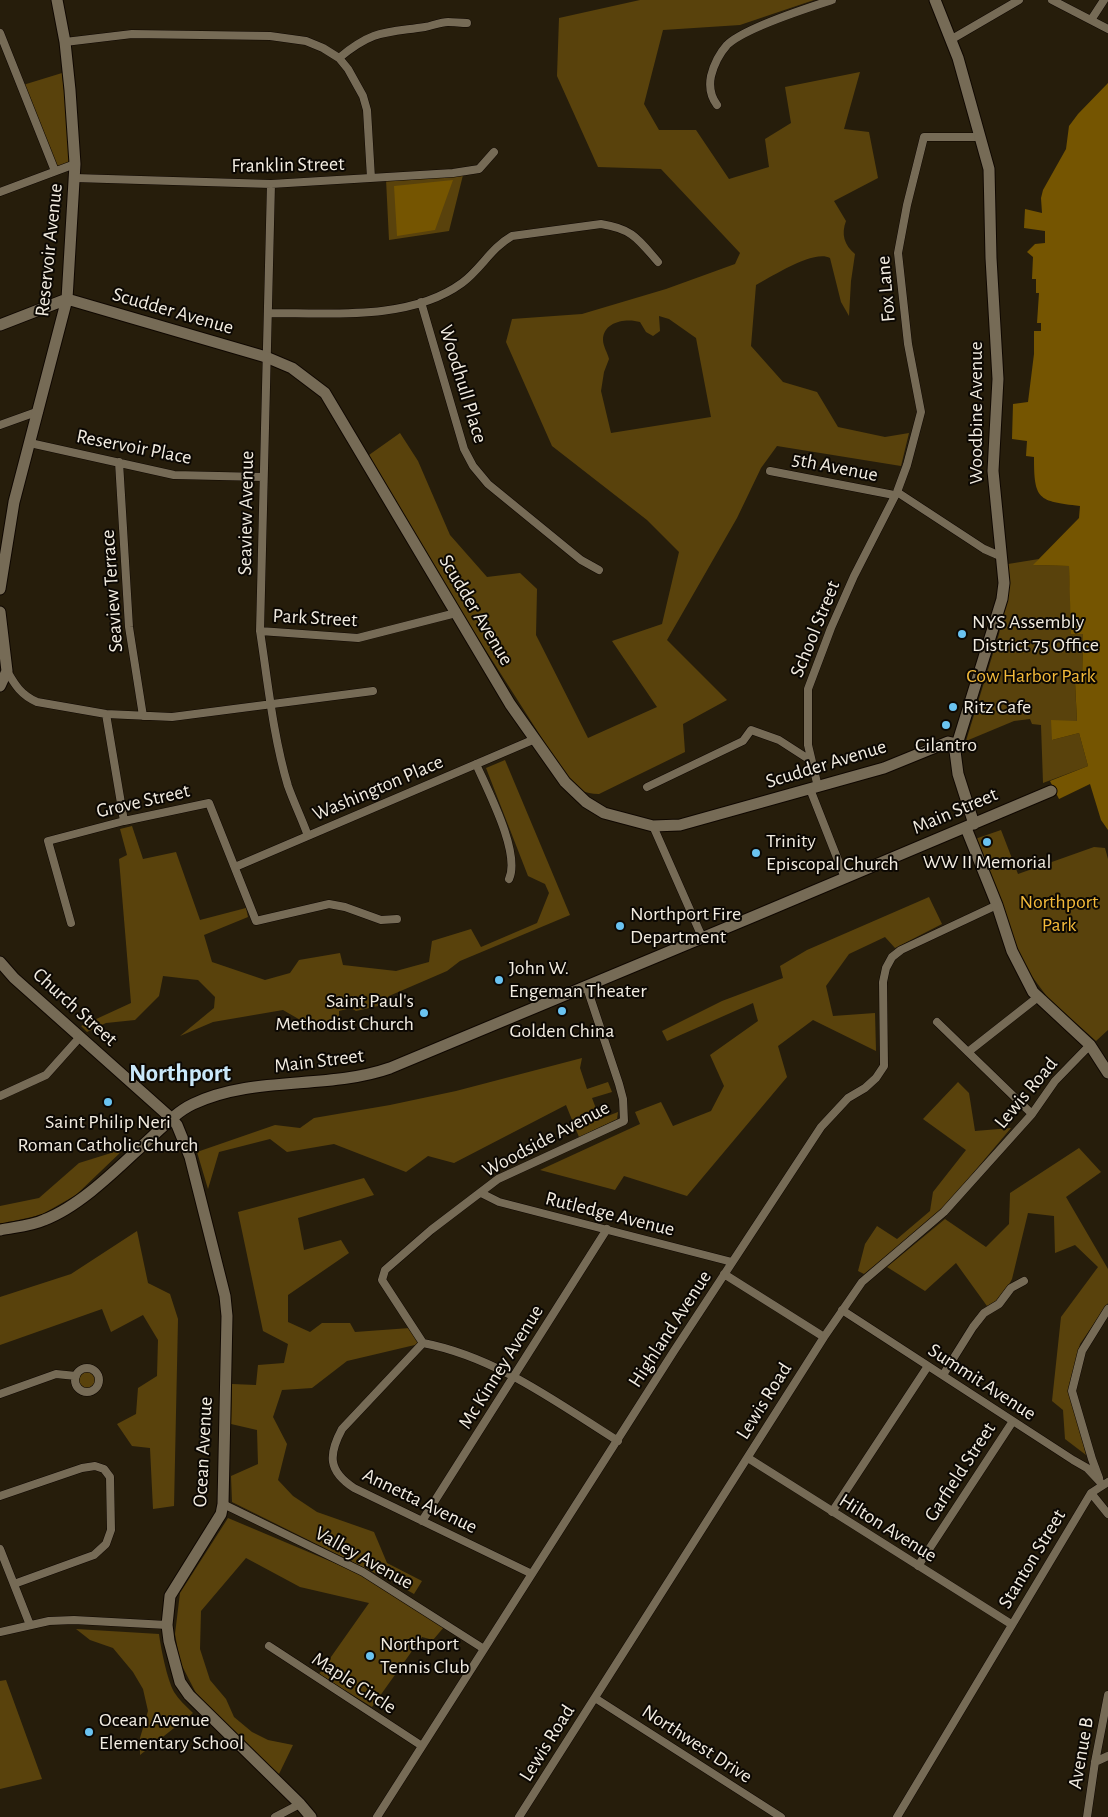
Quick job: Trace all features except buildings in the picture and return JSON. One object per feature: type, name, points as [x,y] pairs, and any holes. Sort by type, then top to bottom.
[{"type":"main road","name":"Reservoir Avenue","points":[[0,589],[14,502],[67,299],[75,164],[65,42],[57,0]]},
{"type":"main road","name":"Woodbine Avenue","points":[[935,0],[952,39],[989,169],[991,258],[998,379],[993,471],[1004,583],[1002,599],[955,751],[958,774],[970,826],[1012,951],[1033,992],[1090,1046],[1108,1073]]},
{"type":"main road","points":[[0,325],[67,299]]},
{"type":"main road","name":"Scudder Avenue","points":[[67,299],[266,357],[292,368],[325,393],[510,704],[565,782],[593,808],[615,817],[653,826],[672,826],[690,823],[884,768],[948,742],[957,744]]},
{"type":"main road","points":[[0,612],[7,671],[0,686]]},
{"type":"main road","name":"Main Street","points":[[0,1230],[42,1221],[68,1207],[107,1178],[172,1118],[194,1104],[214,1096],[238,1090],[376,1072],[1051,791]]},
{"type":"main road","name":"Church Street","points":[[1,965],[172,1118]]},
{"type":"main road","name":"Ocean Avenue","points":[[172,1118],[177,1125],[191,1162],[225,1296],[227,1316],[223,1504],[221,1514],[170,1596],[169,1641],[180,1682],[189,1695],[300,1804],[310,1817]]},
{"type":"street","points":[[717,105],[713,98],[710,79],[717,58],[728,45],[741,34],[832,0]]},
{"type":"street","points":[[952,39],[1019,0]]},
{"type":"street","points":[[1052,0],[1108,29]]},
{"type":"street","points":[[1091,20],[1104,0]]},
{"type":"street","points":[[339,58],[357,44],[374,35],[391,30],[425,27],[447,22],[467,23]]},
{"type":"street","points":[[0,33],[54,171]]},
{"type":"street","points":[[65,42],[132,34],[270,36],[306,41],[323,48],[339,58],[356,80],[367,110],[372,178]]},
{"type":"street","name":"Fox Lane","points":[[895,494],[907,465],[921,412],[908,344],[898,253],[907,205],[924,137],[980,137]]},
{"type":"street","name":"Franklin Street","points":[[75,178],[271,184],[453,173],[479,169],[494,152]]},
{"type":"street","points":[[0,192],[75,164]]},
{"type":"street","name":"Seaview Avenue","points":[[271,184],[260,632],[288,785],[308,836]]},
{"type":"street","points":[[268,314],[362,313],[395,309],[421,302],[444,293],[463,282],[492,250],[512,236],[601,224],[615,226],[630,232],[658,262]]},
{"type":"street","name":"Woodhull Place","points":[[421,302],[464,449],[473,466],[488,484],[581,560],[599,570]]},
{"type":"street","points":[[0,425],[39,411]]},
{"type":"street","name":"Reservoir Place","points":[[30,444],[174,475],[263,477]]},
{"type":"street","name":"Seaview Terrace","points":[[119,462],[129,626],[143,716]]},
{"type":"street","name":"5th Avenue","points":[[770,471],[895,494],[1000,556]]},
{"type":"street","name":"School Street","points":[[845,878],[814,788],[808,745],[808,689],[831,628],[854,576],[895,494]]},
{"type":"street","name":"Park Street","points":[[260,632],[358,638],[456,613]]},
{"type":"street","points":[[7,671],[17,688],[32,700],[106,714],[172,717],[373,691]]},
{"type":"street","points":[[106,714],[124,821]]},
{"type":"street","points":[[646,787],[743,741],[751,730],[779,740],[810,760]]},
{"type":"street","name":"Washington Place","points":[[235,867],[535,739]]},
{"type":"street","points":[[476,764],[504,829],[512,866],[509,879]]},
{"type":"street","name":"Grove Street","points":[[71,923],[48,841],[124,821],[209,803],[256,921],[329,904],[345,906],[381,920],[397,918]]},
{"type":"street","points":[[653,826],[702,937]]},
{"type":"street","name":"Highland Avenue","points":[[377,1817],[724,1274],[821,1127],[848,1098],[865,1088],[876,1078],[884,1066],[883,982],[886,968],[892,957],[901,950],[997,905]]},
{"type":"street","name":"Woodside Avenue","points":[[423,1343],[382,1280],[385,1270],[431,1230],[498,1179],[624,1120],[623,1099],[619,1084],[586,985]]},
{"type":"street","points":[[968,1052],[1038,997]]},
{"type":"street","points":[[937,1022],[1032,1114]]},
{"type":"street","points":[[0,1096],[46,1075],[80,1037]]},
{"type":"street","name":"Lewis Road","points":[[519,1817],[824,1337],[862,1282],[944,1212],[1032,1114],[1055,1081],[1090,1046]]},
{"type":"street","name":"Rutledge Avenue","points":[[481,1193],[499,1202],[732,1262]]},
{"type":"street","name":"Mc Kinney Avenue","points":[[422,1521],[607,1230]]},
{"type":"street","points":[[724,1274],[824,1337]]},
{"type":"street","points":[[943,1375],[984,1313],[1000,1304],[1011,1288],[1024,1281]]},
{"type":"street","points":[[1105,1483],[1092,1460],[1072,1391],[1082,1351],[1108,1308]]},
{"type":"street","name":"Summit Avenue","points":[[842,1310],[1087,1468],[1105,1483]]},
{"type":"street","points":[[423,1343],[462,1353],[515,1376],[618,1441]]},
{"type":"street","name":"Annetta Avenue","points":[[423,1343],[342,1429],[335,1443],[332,1459],[336,1472],[344,1481],[532,1574]]},
{"type":"street","points":[[832,1512],[928,1366]]},
{"type":"street","points":[[0,1394],[56,1374],[76,1376]]},
{"type":"street","name":"Garfield Street","points":[[918,1566],[1013,1421]]},
{"type":"street","name":"Hilton Avenue","points":[[748,1458],[1011,1624]]},
{"type":"street","points":[[0,1496],[82,1468],[95,1466],[104,1468],[110,1477],[111,1530],[106,1544],[94,1555],[14,1584]]},
{"type":"street","name":"Stanton Street","points":[[897,1817],[1091,1493],[1105,1483]]},
{"type":"street","points":[[1091,1493],[1108,1514]]},
{"type":"street","name":"Valley Avenue","points":[[223,1504],[363,1572],[484,1649]]},
{"type":"street","points":[[0,1549],[30,1625]]},
{"type":"street","points":[[0,1632],[49,1621],[74,1620],[168,1625]]},
{"type":"street","name":"Maple Circle","points":[[269,1646],[422,1746]]},
{"type":"street","name":"Avenue B","points":[[1087,1817],[1094,1762],[1108,1695]]},
{"type":"street","name":"Northwest Drive","points":[[595,1698],[781,1817]]},
{"type":"street","points":[[1094,1762],[1108,1756]]},
{"type":"street","points":[[275,1817],[300,1804]]},
{"type":"green space","points":[[640,0],[814,0],[740,25],[663,30],[644,104],[659,130],[696,130],[729,179],[769,167],[765,139],[791,123],[785,87],[860,72],[844,129],[869,132],[878,178],[834,201],[846,221],[844,239],[855,254],[849,316],[841,302],[830,258],[823,256],[804,260],[756,285],[751,346],[783,382],[817,392],[838,427],[885,437],[909,433],[901,466],[777,446],[761,468],[737,518],[667,640],[727,700],[683,724],[685,752],[599,794],[582,790],[568,779],[460,610],[369,455],[400,433],[418,461],[450,535],[487,577],[520,573],[537,589],[536,635],[588,738],[657,707],[612,641],[662,624],[679,552],[647,520],[552,446],[506,342],[512,319],[582,314],[666,289],[735,264],[740,253],[661,169],[598,167],[557,76],[559,18]],"holes":[[[659,316],[669,319],[696,338],[711,417],[611,433],[601,391],[604,372],[609,359],[603,342],[604,334],[611,325],[629,320],[640,322],[646,332],[653,336],[660,331]]]},
{"type":"green space","points":[[62,73],[72,163],[57,168],[23,85]]},
{"type":"green space","points":[[463,175],[449,231],[389,240],[386,179]]},
{"type":"green space","name":"Cow Harbor Park","points":[[1039,559],[1034,565],[1069,566],[1072,634],[1083,634],[1082,682],[1075,683],[1077,722],[1052,740],[1079,733],[1088,766],[1043,783],[1041,725],[1032,724],[1030,719],[1014,721],[966,741],[999,634],[1010,581],[1008,564]]},
{"type":"green space","points":[[505,760],[570,915],[460,961],[447,971],[389,996],[387,1004],[356,1011],[351,1008],[339,1011],[339,1020],[305,1030],[302,1021],[283,1010],[213,1022],[180,1036],[214,1008],[215,997],[198,980],[163,976],[159,996],[135,1020],[106,1023],[87,1032],[81,1026],[131,1003],[119,859],[127,855],[120,829],[132,826],[143,859],[176,852],[200,920],[246,908],[248,917],[204,935],[212,962],[265,980],[290,973],[299,960],[340,953],[343,965],[396,971],[429,962],[432,941],[471,929],[481,947],[537,923],[549,893],[545,884],[528,876],[486,768]]},
{"type":"green space","name":"Northport Park","points":[[1001,830],[1018,874],[1094,847],[1105,848],[1108,859],[1108,1030],[1096,1041],[1048,998],[1025,967],[975,839]]},
{"type":"green space","points":[[929,897],[942,924],[895,948],[885,937],[849,954],[826,986],[833,1016],[875,1013],[876,1051],[813,1020],[778,1046],[787,1077],[687,1196],[624,1176],[615,1190],[540,1170],[640,1124],[635,1112],[661,1102],[673,1126],[711,1111],[724,1086],[710,1055],[758,1021],[753,1003],[667,1041],[662,1031],[722,1001],[783,978],[780,966],[807,950]]},
{"type":"green space","points":[[582,1058],[580,1068],[587,1089],[608,1082],[612,1092],[592,1098],[600,1119],[618,1112],[617,1119],[579,1137],[566,1105],[454,1163],[428,1156],[406,1172],[334,1144],[287,1152],[270,1139],[219,1152],[208,1189],[197,1152],[275,1125],[300,1128],[314,1118],[456,1091]]},
{"type":"green space","points":[[958,1082],[969,1093],[975,1131],[1011,1128],[941,1211],[864,1274],[858,1271],[865,1244],[877,1226],[897,1239],[930,1211],[933,1192],[966,1150],[923,1119]]},
{"type":"green space","points":[[1079,1148],[1101,1172],[1066,1197],[1108,1269],[1108,1303],[1080,1344],[1069,1386],[1086,1455],[1065,1439],[1063,1410],[1052,1401],[1061,1317],[1098,1267],[1075,1245],[1055,1253],[1054,1216],[1028,1213],[1012,1279],[1002,1297],[987,1306],[956,1263],[925,1291],[887,1267],[945,1219],[986,1247],[1009,1224],[1010,1193]]},
{"type":"green space","points":[[124,1149],[76,1195],[41,1215],[0,1224],[0,1206],[39,1198],[79,1163]]},
{"type":"green space","points":[[364,1178],[374,1195],[298,1218],[304,1250],[341,1240],[349,1253],[288,1295],[288,1322],[310,1332],[322,1323],[350,1323],[355,1332],[410,1328],[419,1344],[347,1361],[312,1388],[282,1390],[273,1417],[287,1444],[278,1480],[293,1496],[317,1512],[374,1532],[387,1563],[422,1581],[414,1594],[232,1502],[231,1476],[258,1464],[257,1430],[231,1424],[232,1384],[256,1385],[258,1365],[284,1363],[288,1344],[263,1331],[238,1212]]},
{"type":"green space","points":[[137,1231],[148,1283],[170,1294],[178,1319],[174,1506],[153,1509],[150,1448],[132,1446],[117,1424],[136,1414],[138,1388],[157,1376],[158,1340],[143,1315],[111,1332],[102,1309],[0,1345],[0,1297],[71,1274]]},
{"type":"green space","points":[[87,1370],[95,1373],[98,1381],[95,1389],[87,1392],[79,1389],[76,1381],[79,1373]]},
{"type":"green space","points":[[228,1518],[363,1575],[444,1627],[433,1640],[422,1637],[372,1707],[319,1674],[369,1603],[300,1587],[246,1558],[201,1611],[200,1649],[210,1680],[226,1699],[234,1717],[252,1732],[268,1740],[293,1745],[279,1774],[221,1722],[196,1693],[180,1662],[175,1634],[180,1593]]},
{"type":"green space","points":[[76,1629],[159,1634],[171,1686],[178,1698],[193,1713],[140,1755],[140,1738],[148,1711],[143,1689],[133,1672],[113,1648],[90,1640]]},
{"type":"green space","points":[[6,1680],[42,1779],[0,1789],[0,1681]]},
{"type":"shaded area","points":[[1108,83],[1108,830],[1101,820],[1090,784],[1059,799],[1050,781],[1088,766],[1079,733],[1052,740],[1051,720],[1077,721],[1075,682],[1082,682],[1083,634],[1071,634],[1069,566],[1033,565],[1079,518],[1080,506],[1047,500],[1041,496],[1035,482],[1034,457],[1026,456],[1027,441],[1012,439],[1013,404],[1028,402],[1034,354],[1034,331],[1041,331],[1041,323],[1037,323],[1039,293],[1036,293],[1036,279],[1032,279],[1033,257],[1027,252],[1035,244],[1045,243],[1045,231],[1024,228],[1025,209],[1042,213],[1041,198],[1043,190],[1066,149],[1069,126]]},
{"type":"shaded area","points":[[453,180],[435,230],[397,236],[394,186]]},
{"type":"place","name":"NYS Assembly District 75 Office","points":[[962,634]]},
{"type":"place","name":"Ritz Cafe","points":[[953,707]]},
{"type":"place","name":"Cilantro","points":[[946,725]]},
{"type":"place","name":"WW II Memorial","points":[[987,842]]},
{"type":"place","name":"Trinity Episcopal Church","points":[[756,853]]},
{"type":"place","name":"Northport Fire Department","points":[[620,926]]},
{"type":"place","name":"John W. Engeman Theater","points":[[499,980]]},
{"type":"place","name":"Golden China","points":[[562,1011]]},
{"type":"place","name":"Saint Paul's Methodist Church","points":[[424,1013]]},
{"type":"place","name":"Saint Philip Neri Roman Catholic Church","points":[[108,1102]]},
{"type":"place","name":"Northport Tennis Club","points":[[370,1656]]},
{"type":"place","name":"Ocean Avenue Elementary School","points":[[89,1732]]},
{"type":"district","name":"Northport","points":[[180,1073]]}]
